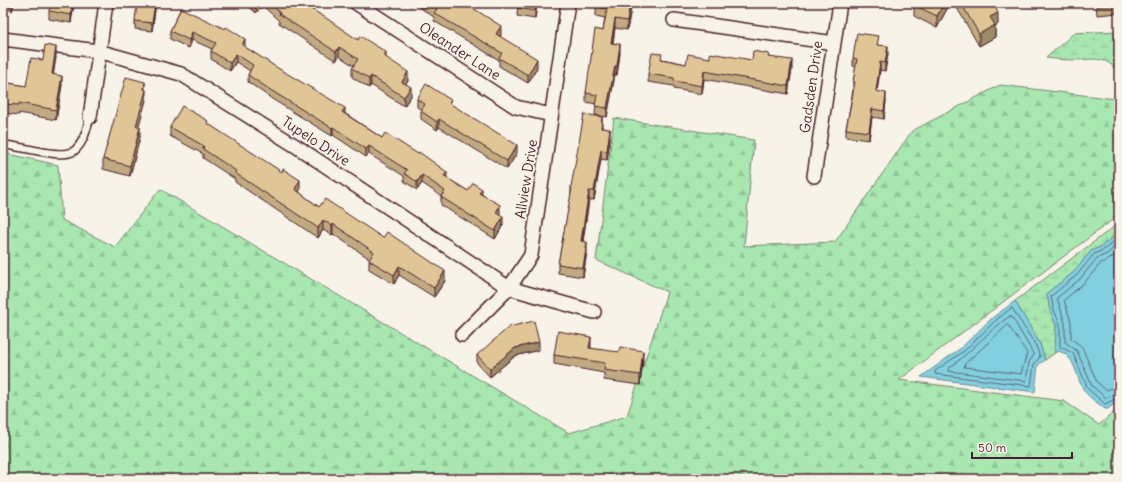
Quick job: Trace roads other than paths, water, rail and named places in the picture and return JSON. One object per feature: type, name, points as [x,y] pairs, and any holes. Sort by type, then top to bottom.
[{"type":"street","points":[[90,117],[98,51],[106,3]]},
{"type":"street","name":"Oleander Lane","points":[[356,3],[516,106],[551,115]]},
{"type":"street","name":"Allview Drive","points":[[462,336],[509,288],[530,255],[568,3]]},
{"type":"street","name":"Gadsden Drive","points":[[814,176],[840,3]]},
{"type":"street","points":[[674,20],[834,43]]},
{"type":"street","name":"Tupelo Drive","points":[[3,39],[98,51],[181,74],[299,148],[509,288],[594,312]]},
{"type":"lane","points":[[3,144],[63,154],[74,151],[84,138],[90,117]]},
{"type":"water","points":[[1119,232],[1119,400],[1108,409],[1105,409],[1082,388],[1075,368],[1068,357],[1064,353],[1057,351],[1055,353],[1056,325],[1050,311],[1047,293],[1074,272],[1091,251],[1102,246]]},
{"type":"water","points":[[1015,301],[1040,344],[1045,360],[1038,365],[1035,392],[921,377],[961,348],[992,318]]}]
